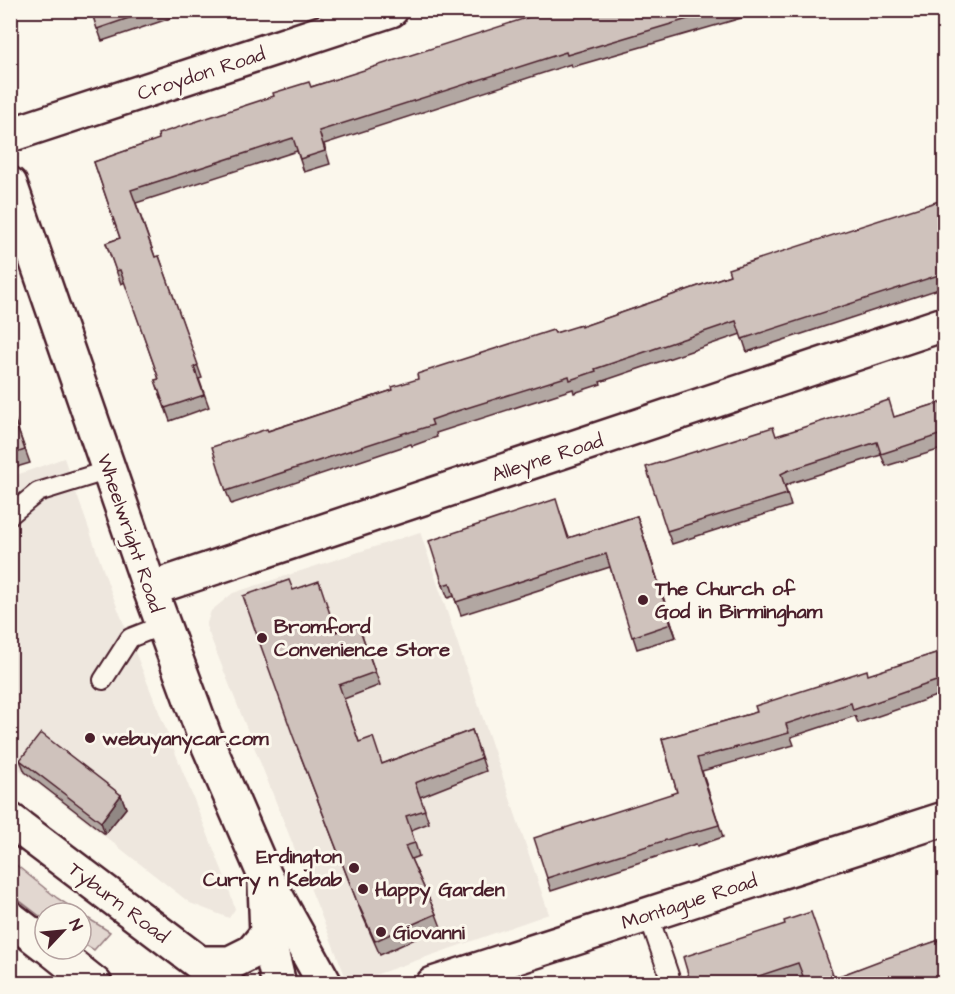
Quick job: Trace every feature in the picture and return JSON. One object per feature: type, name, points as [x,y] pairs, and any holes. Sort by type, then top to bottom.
[{"type":"main road","name":"Croydon Road","points":[[10,135],[391,10]]},
{"type":"main road","name":"Wheelwright Road","points":[[10,184],[17,223],[204,735],[265,876],[325,984]]},
{"type":"main road","name":"Alleyne Road","points":[[150,590],[945,324]]},
{"type":"main road","name":"Montague Road","points":[[433,984],[945,819]]},
{"type":"main road","name":"Tyburn Road","points":[[10,820],[227,984]]},
{"type":"main road","name":"Wheelwright Road","points":[[265,876],[267,934],[279,984]]},
{"type":"main road","points":[[10,918],[33,936]]},
{"type":"main road","points":[[199,963],[230,963],[252,952],[267,934]]},
{"type":"main road","points":[[66,961],[95,984]]},
{"type":"lane","points":[[10,515],[39,492],[109,470]]},
{"type":"lane","points":[[103,680],[130,638],[163,625]]},
{"type":"lane","points":[[648,914],[672,984]]},
{"type":"shaded area","name":"webuyanycar.com","points":[[64,458],[110,589],[226,880],[235,909],[229,918],[190,903],[11,763],[11,477]]},
{"type":"shaded area","points":[[420,532],[549,914],[348,983],[206,626],[211,611],[233,593]]},
{"type":"shaded area","points":[[10,860],[62,901],[33,901],[33,911],[11,894]]},
{"type":"shaded area","points":[[93,921],[110,932],[93,949]]},
{"type":"building","points":[[91,10],[152,10],[97,29]]},
{"type":"building","points":[[562,10],[718,10],[567,55],[566,52],[319,131],[325,151],[300,159],[293,138],[131,190],[155,257],[159,256],[198,365],[194,367],[204,395],[165,408],[155,380],[159,379],[120,270],[116,271],[106,243],[120,238],[94,162],[159,139],[158,134],[274,96],[273,93],[309,82],[311,87],[548,11],[549,14]]},
{"type":"building","points":[[945,199],[945,273],[742,339],[736,321],[595,369],[596,371],[570,380],[569,376],[457,411],[431,420],[433,425],[226,491],[212,447],[393,390],[392,387],[418,379],[417,374],[553,330],[555,333],[581,325],[581,327],[730,275],[728,269]]},
{"type":"building","points":[[889,400],[894,417],[945,401],[945,433],[881,454],[877,442],[787,471],[781,474],[787,494],[667,531],[646,467],[773,427],[776,436]]},
{"type":"building","points":[[10,407],[25,450],[10,455]]},
{"type":"building","points":[[556,499],[568,538],[637,516],[671,624],[632,637],[606,554],[456,602],[450,583],[443,585],[429,541]]},
{"type":"building","points":[[289,580],[293,590],[319,581],[336,632],[358,624],[375,672],[339,685],[359,742],[373,737],[382,764],[472,730],[481,758],[415,783],[425,810],[406,816],[415,843],[405,846],[436,914],[375,941],[356,899],[293,736],[243,596]]},
{"type":"building","points":[[945,650],[945,687],[942,679],[853,710],[851,703],[786,724],[789,733],[697,758],[719,825],[547,878],[534,838],[677,792],[662,739],[757,712],[755,706],[867,670],[868,675]]},
{"type":"building","points":[[41,733],[121,795],[101,822],[20,760]]},
{"type":"building","points":[[811,912],[834,978],[945,938],[945,980],[933,984],[913,984],[912,978],[898,984],[806,984],[798,963],[735,984],[691,984],[683,957],[785,924],[784,921]]},
{"type":"building","points":[[10,971],[28,984],[10,984]]},
{"type":"place","name":"The Church of God in Birmingham","points":[[643,600]]},
{"type":"place","name":"Bromford Convenience Store","points":[[262,638]]},
{"type":"place","name":"webuyanycar.com","points":[[90,738]]},
{"type":"place","name":"Erdington Curry n Kebab","points":[[354,868]]},
{"type":"place","name":"Happy Garden","points":[[363,889]]},
{"type":"place","name":"Giovanni","points":[[381,932]]}]
